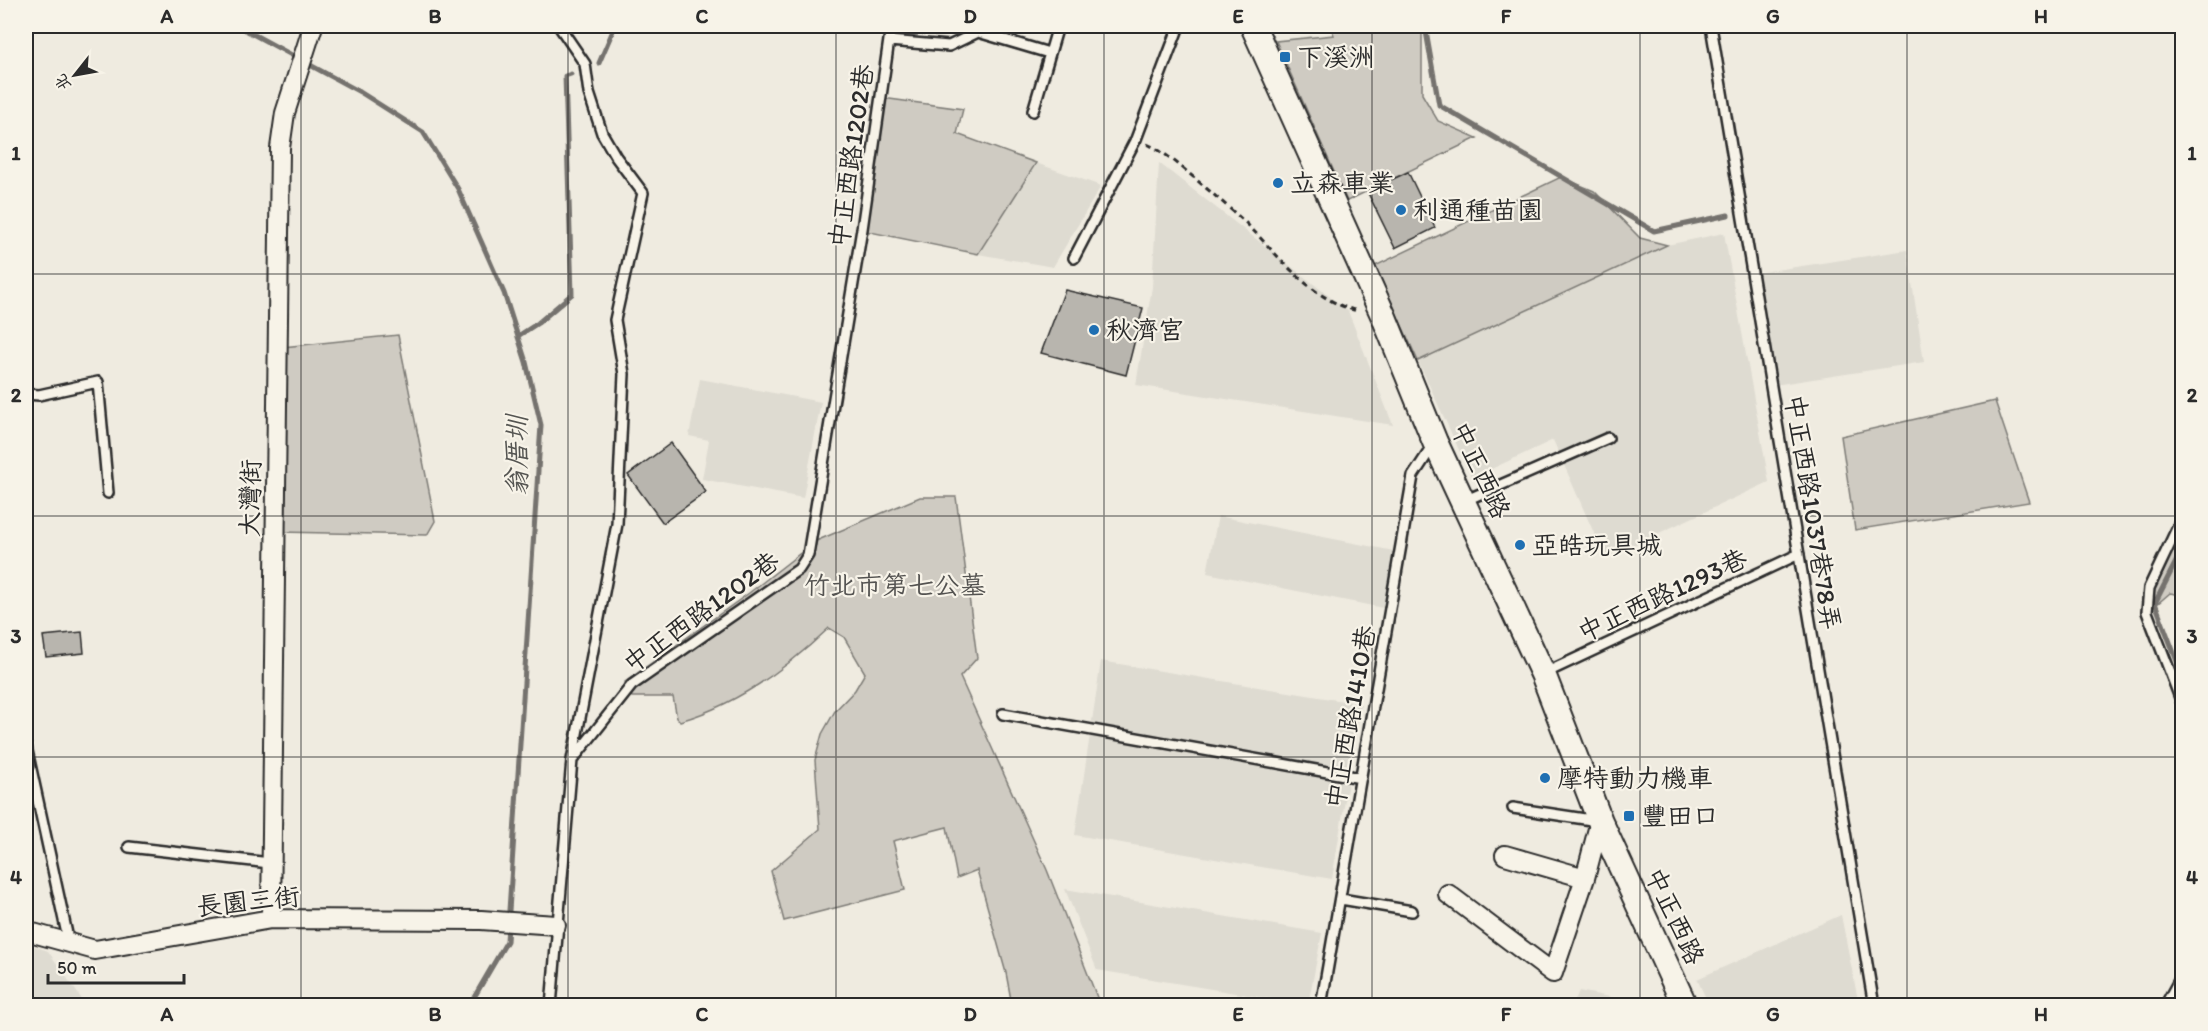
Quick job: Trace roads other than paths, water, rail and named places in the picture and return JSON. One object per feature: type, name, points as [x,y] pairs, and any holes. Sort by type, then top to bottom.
[{"type":"main road","name":"中正西路","points":[[1253,26],[1384,317],[1435,442],[1543,674],[1600,821],[1685,1005]]},
{"type":"street","name":"大灣街","points":[[271,919],[280,148],[285,114],[312,32]]},
{"type":"street","points":[[1448,894],[1553,973],[1585,878],[1600,821]]},
{"type":"street","points":[[1505,855],[1585,878]]},
{"type":"street","name":"長園三街","points":[[26,931],[95,950],[271,919],[481,920],[556,925]]},
{"type":"lane","points":[[550,1005],[572,760],[617,524],[624,374],[615,320],[643,193],[616,157],[602,133],[589,93],[585,64],[559,26]]},
{"type":"lane","name":"中正西路1202巷","points":[[572,760],[632,685],[799,568],[808,555],[860,241],[891,26]]},
{"type":"lane","points":[[1033,111],[1058,26]]},
{"type":"lane","points":[[1074,258],[1136,139],[1179,26]]},
{"type":"lane","name":"中正西路1037巷78弄","points":[[1711,26],[1874,1005]]},
{"type":"lane","points":[[889,41],[950,46],[978,32],[1049,53]]},
{"type":"lane","points":[[26,394],[39,395],[98,382],[108,493]]},
{"type":"lane","points":[[1464,501],[1608,438]]},
{"type":"lane","name":"中正西路1410巷","points":[[1321,1005],[1413,476],[1435,442]]},
{"type":"lane","points":[[2182,518],[2149,588],[2147,612],[2182,703]]},
{"type":"lane","name":"中正西路1293巷","points":[[1543,674],[1799,554]]},
{"type":"lane","points":[[1003,714],[1361,778]]},
{"type":"lane","points":[[26,746],[69,943]]},
{"type":"lane","points":[[1513,808],[1600,821]]},
{"type":"lane","points":[[129,848],[270,863]]},
{"type":"lane","points":[[1341,899],[1412,911]]},
{"type":"lane","points":[[2165,1005],[2182,975]]},
{"type":"waterway","name":"翁厝圳","points":[[238,26],[360,92],[423,132],[458,189],[504,293],[526,362],[541,425],[507,941],[469,1006]]},
{"type":"waterway","points":[[599,63],[615,26]]},
{"type":"waterway","points":[[1425,26],[1439,105],[1654,231],[1728,215]]},
{"type":"waterway","points":[[518,336],[538,323],[572,294],[565,76],[571,74]]},
{"type":"waterway","points":[[2182,550],[2155,603],[2182,674]]},
{"type":"waterway","points":[[2180,1006],[2182,1001]]},
{"type":"place","name":"下溪洲","points":[[1285,57]]},
{"type":"place","name":"立森車業","points":[[1278,183]]},
{"type":"place","name":"利通種苗園","points":[[1401,210]]},
{"type":"place","name":"秋濟宮","points":[[1094,330]]},
{"type":"place","name":"亞皓玩具城","points":[[1520,545]]},
{"type":"place","name":"摩特動力機車","points":[[1545,778]]},
{"type":"place","name":"豐田口","points":[[1629,816]]},
{"type":"park label","name":"竹北市第七公墓","points":[[895,585]]}]
